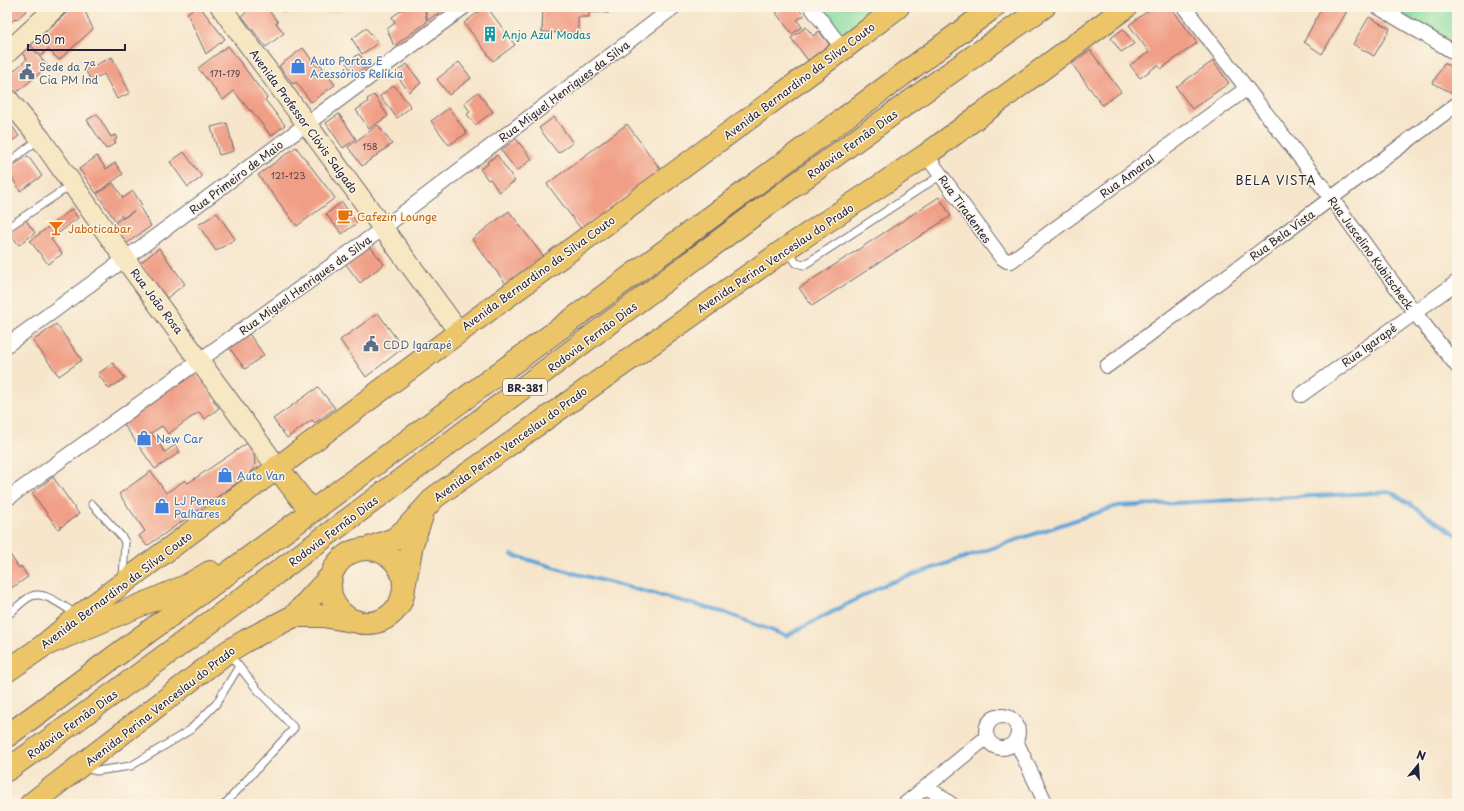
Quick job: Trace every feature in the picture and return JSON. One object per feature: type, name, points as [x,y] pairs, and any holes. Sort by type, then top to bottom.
[{"type":"main road","points":[[7,53],[56,7]]},
{"type":"main road","name":"Avenida Professor Clóvis Salgado","points":[[220,7],[459,332]]},
{"type":"main road","name":"Avenida Bernardino da Silva Couto","points":[[7,671],[43,646],[79,616],[277,467],[898,7]]},
{"type":"main road","name":"BR-381","points":[[7,736],[301,514],[734,200],[994,7]]},
{"type":"main road","name":"Rodovia Fernão Dias","points":[[7,770],[123,688],[749,220],[966,61],[1044,7]]},
{"type":"main road","name":"Avenida Perina Venceslau do Prado","points":[[366,548],[394,539],[406,529],[434,497],[787,248],[926,155],[1126,7]]},
{"type":"main road","name":"Rua João Rosa","points":[[7,98],[40,138],[125,259],[277,467],[301,514]]},
{"type":"main road","name":"Avenida Perina Venceslau do Prado","points":[[405,583],[412,544],[424,509]]},
{"type":"main road","points":[[43,646],[186,586],[301,514]]},
{"type":"main road","points":[[339,548],[355,551],[366,548],[387,554],[396,562],[402,572],[405,583],[404,595],[399,606],[391,615],[380,622],[368,624],[356,622],[346,617],[337,609],[329,588],[330,577],[336,565],[339,548]]},
{"type":"main road","name":"Avenida Perina Venceslau do Prado","points":[[40,799],[80,768],[233,660],[246,640],[294,616],[330,577]]},
{"type":"main road","name":"Avenida Perina Venceslau do Prado","points":[[294,616],[323,616],[356,622]]},
{"type":"street","name":"Rua Primeiro de Maio","points":[[7,345],[464,7]]},
{"type":"street","name":"Rua Miguel Henriques da Silva","points":[[7,499],[382,229],[674,7]]},
{"type":"street","points":[[811,7],[843,49]]},
{"type":"street","name":"Rua Juscelino Kubitscheck","points":[[1184,7],[1332,199],[1415,312],[1457,366]]},
{"type":"street","points":[[1378,7],[1457,54]]},
{"type":"street","name":"Rua Amaral","points":[[1007,261],[1014,259],[1038,242],[1246,89]]},
{"type":"street","name":"Rua Bela Vista","points":[[1107,366],[1457,104]]},
{"type":"street","name":"Rua Tiradentes","points":[[926,155],[1001,257],[1007,261]]},
{"type":"street","name":"Rua Igarapé","points":[[1301,395],[1457,282]]},
{"type":"street","points":[[998,717],[1009,718],[1016,725],[1018,736],[1016,741],[1008,747],[1003,748],[993,745],[987,737],[990,723],[998,717]]},
{"type":"street","points":[[905,804],[987,737]]},
{"type":"street","points":[[1016,741],[1046,804]]},
{"type":"street","points":[[927,787],[951,804]]},
{"type":"lane","points":[[7,164],[40,138]]},
{"type":"lane","points":[[787,248],[796,263],[804,265],[941,175]]},
{"type":"lane","points":[[7,228],[72,184]]},
{"type":"lane","points":[[92,504],[125,542],[123,584]]},
{"type":"lane","points":[[7,616],[31,596],[40,595],[50,598],[79,616]]},
{"type":"lane","points":[[80,768],[97,771],[131,766],[190,730],[216,704],[233,660],[294,728],[225,804]]},
{"type":"green space","points":[[820,7],[889,7],[844,38]]},
{"type":"green space","points":[[1390,7],[1457,7],[1457,47]]},
{"type":"building","points":[[14,7],[24,7],[27,10],[7,26],[7,14]]},
{"type":"building","points":[[73,7],[83,7],[93,29],[59,60],[48,49],[41,56],[31,45]]},
{"type":"building","points":[[196,7],[200,7],[225,39],[206,54],[187,13]]},
{"type":"building","points":[[252,7],[266,7],[278,22],[276,23],[284,33],[266,47],[242,16]]},
{"type":"building","points":[[280,7],[291,7],[290,12],[280,11]]},
{"type":"building","points":[[331,7],[353,7],[353,8],[332,12]]},
{"type":"building","points":[[406,7],[424,7],[427,22],[394,46],[387,29],[395,23],[392,17]]},
{"type":"building","points":[[447,7],[428,20],[425,8]]},
{"type":"building","name":"Anjo Azul Modas","points":[[487,7],[515,45],[493,61],[464,23]]},
{"type":"building","points":[[543,7],[609,7],[609,13],[589,12],[589,17],[578,17],[578,33],[542,32]]},
{"type":"building","points":[[779,7],[797,7],[804,16],[797,20],[802,27],[792,34],[776,13],[781,10]]},
{"type":"building","points":[[1153,7],[1171,7],[1197,43],[1161,69],[1158,65],[1140,78],[1130,65],[1149,52],[1129,25]]},
{"type":"building","points":[[1322,7],[1340,7],[1347,11],[1322,54],[1304,42]]},
{"type":"building","points":[[1369,17],[1390,29],[1374,56],[1353,44]]},
{"type":"building","points":[[806,27],[813,36],[819,31],[831,47],[810,63],[791,38]]},
{"type":"building","points":[[366,28],[378,43],[362,54],[352,39]]},
{"type":"building","points":[[1123,29],[1134,44],[1121,52],[1111,38]]},
{"type":"building","name":"Sede da 7ª Cia PM Ind","points":[[30,46],[48,66],[16,93],[7,82],[7,77],[27,59],[22,53]]},
{"type":"building","points":[[228,46],[267,98],[265,100],[285,125],[271,136],[234,91],[223,100],[198,68]]},
{"type":"building","points":[[303,48],[317,67],[320,64],[335,85],[311,102],[296,82],[293,84],[279,66]]},
{"type":"building","points":[[1090,50],[1121,92],[1102,105],[1072,64]]},
{"type":"building","points":[[359,54],[368,66],[354,75],[346,63]]},
{"type":"building","points":[[112,57],[130,93],[117,99],[104,74],[91,80],[85,70]]},
{"type":"building","points":[[1213,61],[1229,83],[1192,109],[1176,87]]},
{"type":"building","points":[[459,62],[471,78],[449,95],[437,79]]},
{"type":"building","points":[[1444,63],[1457,70],[1457,83],[1452,93],[1433,83]]},
{"type":"building","points":[[407,64],[421,83],[409,92],[395,73]]},
{"type":"building","points":[[394,85],[411,107],[397,118],[380,96]]},
{"type":"building","points":[[478,92],[493,112],[475,125],[467,114],[470,112],[464,103]]},
{"type":"building","points":[[374,95],[388,116],[369,129],[356,110],[368,102],[367,99]]},
{"type":"building","points":[[449,108],[467,133],[449,145],[431,121]]},
{"type":"building","points":[[97,114],[111,137],[115,135],[117,139],[114,141],[116,143],[106,149],[87,120]]},
{"type":"building","points":[[339,114],[356,139],[343,148],[326,123]]},
{"type":"building","points":[[554,117],[573,143],[558,153],[539,128]]},
{"type":"building","points":[[7,119],[19,136],[7,145]]},
{"type":"building","points":[[227,123],[234,151],[219,155],[211,127]]},
{"type":"building","points":[[627,124],[661,170],[581,229],[547,184]]},
{"type":"building","points":[[378,125],[392,144],[362,166],[348,147]]},
{"type":"building","points":[[516,139],[532,159],[517,171],[501,150]]},
{"type":"building","points":[[296,147],[335,198],[297,226],[258,175]]},
{"type":"building","points":[[184,152],[202,177],[188,187],[170,162]]},
{"type":"building","points":[[497,155],[515,181],[499,192],[490,179],[488,180],[480,169],[488,164],[487,162]]},
{"type":"building","points":[[28,156],[42,176],[20,191],[7,169]]},
{"type":"building","points":[[97,156],[106,169],[115,163],[123,174],[96,193],[79,169]]},
{"type":"building","points":[[113,183],[123,198],[133,191],[142,205],[139,206],[151,226],[126,244],[112,225],[121,218],[122,219],[134,211],[123,218],[121,215],[115,220],[97,194]]},
{"type":"building","points":[[939,197],[951,216],[812,306],[799,288]]},
{"type":"building","points":[[342,202],[357,223],[342,234],[326,214]]},
{"type":"building","name":"Jaboticabar","points":[[72,209],[78,218],[51,239],[62,254],[48,264],[30,241]]},
{"type":"building","points":[[509,211],[543,256],[506,284],[472,239]]},
{"type":"building","points":[[217,213],[235,239],[216,251],[198,225]]},
{"type":"building","points":[[25,219],[35,233],[19,245],[8,231]]},
{"type":"building","points":[[369,245],[384,264],[360,283],[345,263]]},
{"type":"building","points":[[159,248],[185,284],[167,298],[140,263]]},
{"type":"building","name":"CDD Igarapé","points":[[378,313],[403,348],[366,377],[340,340]]},
{"type":"building","points":[[56,324],[82,360],[59,376],[33,341]]},
{"type":"building","points":[[247,331],[264,355],[245,369],[228,346]]},
{"type":"building","points":[[113,363],[125,378],[109,389],[98,374]]},
{"type":"building","points":[[194,371],[215,399],[213,400],[219,408],[205,419],[199,412],[168,434],[162,426],[151,433],[165,452],[175,445],[180,452],[155,469],[122,422]]},
{"type":"building","points":[[318,387],[335,408],[315,423],[312,420],[287,438],[273,419]]},
{"type":"building","points":[[249,442],[255,461],[254,468],[250,474],[147,546],[139,536],[145,531],[119,494],[151,471],[166,493],[185,480],[188,483]]},
{"type":"building","points":[[53,477],[79,514],[58,529],[32,493]]},
{"type":"building","points":[[7,550],[19,568],[21,566],[28,577],[7,591]]},
{"type":"waterway","points":[[512,555],[577,574],[723,612],[786,636],[886,584],[1117,506],[1391,492],[1457,535]]},
{"type":"tunnel","points":[[306,505],[332,540]]},
{"type":"place","name":"Anjo Azul Modas","points":[[490,34]]},
{"type":"place","name":"Auto Portas E Acessórios Relíkia","points":[[298,66]]},
{"type":"place","name":"Sede da 7ª Cia PM Ind","points":[[27,72]]},
{"type":"place","name":"Cafezin Lounge","points":[[345,216]]},
{"type":"place","name":"Jaboticabar","points":[[56,228]]},
{"type":"place","name":"CDD Igarapé","points":[[371,344]]},
{"type":"place","name":"New Car","points":[[144,438]]},
{"type":"place","name":"Auto Van","points":[[225,475]]},
{"type":"place","name":"LJ Peneus Palhares","points":[[162,506]]},
{"type":"district","name":"BELA VISTA","points":[[1276,180]]}]
